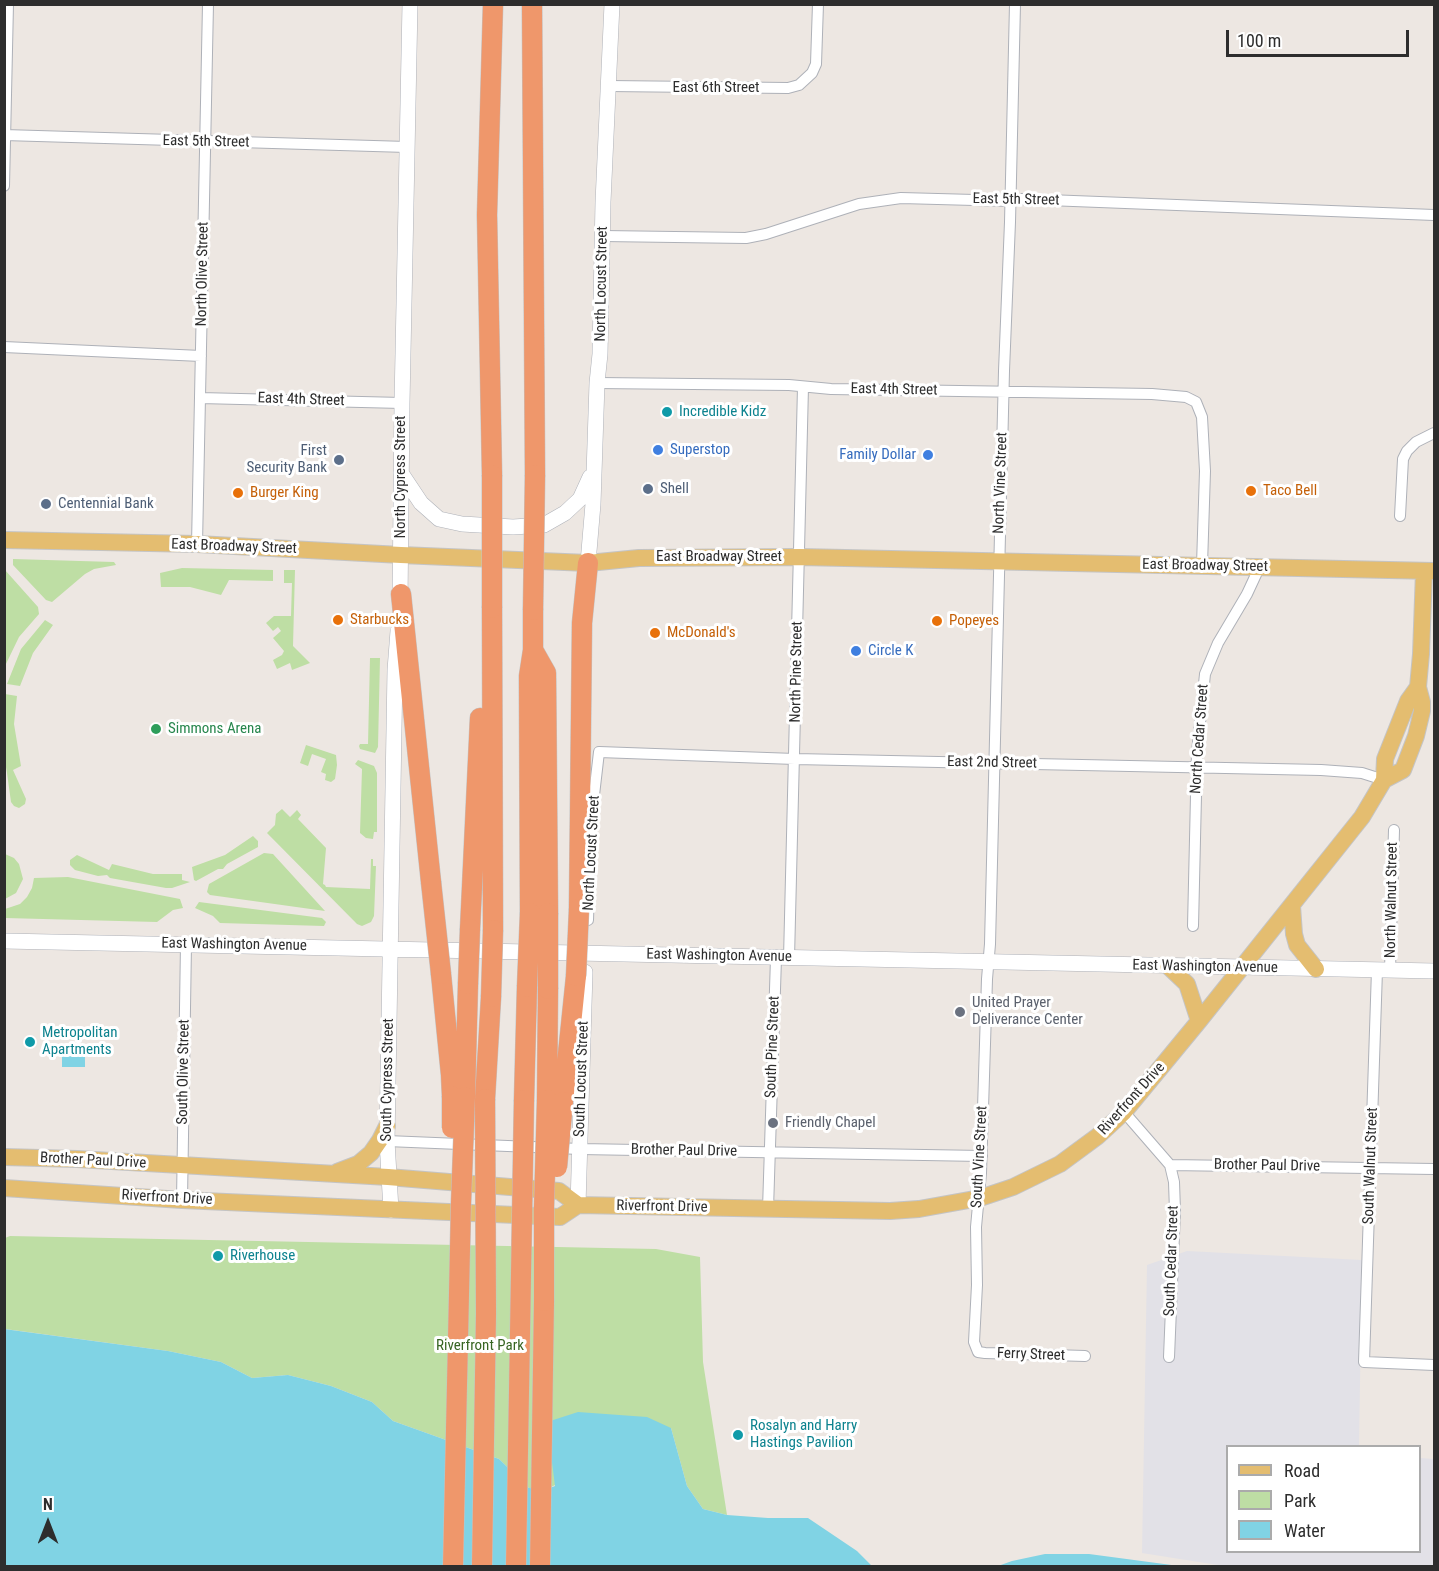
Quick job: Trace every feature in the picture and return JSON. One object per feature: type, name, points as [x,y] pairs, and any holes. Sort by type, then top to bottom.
[{"type":"highway","points":[[482,1566],[486,1314],[485,1099],[492,930],[492,475],[487,215],[493,4]]},
{"type":"highway","points":[[532,4],[535,475],[532,650],[529,676],[539,913],[548,989],[555,1101]]},
{"type":"highway","points":[[540,1566],[544,1207],[555,1101],[576,976],[579,909],[582,633],[588,562]]},
{"type":"highway","points":[[401,594],[451,1075],[458,1097]]},
{"type":"highway","points":[[453,1566],[461,1203],[453,1190],[468,984],[472,843],[483,659],[492,608]]},
{"type":"highway","points":[[516,1566],[527,987],[539,913]]},
{"type":"main road","name":"North Cypress Street","points":[[390,949],[395,670],[401,594],[402,404],[410,4]]},
{"type":"main road","name":"North Locust Street","points":[[588,562],[600,354],[612,4]]},
{"type":"main road","points":[[401,473],[421,503],[439,519],[462,524],[513,527],[544,525],[565,513],[580,499],[593,471]]},
{"type":"main road","name":"East Broadway Street","points":[[4,540],[197,544],[588,562],[639,558],[800,557],[1429,571]]},
{"type":"main road","name":"Riverfront Drive","points":[[4,1188],[182,1200],[560,1217],[578,1206],[919,1209],[980,1198],[1013,1187],[1060,1164],[1098,1136],[1124,1112],[1362,817],[1384,780],[1385,759],[1408,701],[1418,687],[1429,571]]},
{"type":"main road","points":[[1421,654],[1434,639]]},
{"type":"main road","points":[[1292,906],[1297,945],[1316,969]]},
{"type":"main road","name":"East Washington Avenue","points":[[4,941],[1434,971]]},
{"type":"main road","name":"South Cypress Street","points":[[390,949],[387,1133],[391,1210]]},
{"type":"main road","name":"South Locust Street","points":[[578,1206],[586,954]]},
{"type":"main road","points":[[1167,966],[1187,984],[1199,1021]]},
{"type":"main road","points":[[331,1174],[352,1167],[365,1158],[387,1133]]},
{"type":"main road","name":"Brother Paul Drive","points":[[4,1157],[182,1165]]},
{"type":"main road","points":[[182,1165],[388,1177],[559,1191],[578,1206]]},
{"type":"street","points":[[4,186],[8,4]]},
{"type":"street","name":"North Olive Street","points":[[197,544],[208,4]]},
{"type":"street","name":"East 6th Street","points":[[609,86],[789,88],[799,86],[815,68],[818,4]]},
{"type":"street","name":"North Vine Street","points":[[988,963],[1016,4]]},
{"type":"street","name":"East 5th Street","points":[[5,135],[407,147]]},
{"type":"street","name":"East 5th Street","points":[[603,236],[746,238],[766,234],[859,204],[890,199],[1011,201],[1022,199],[1434,215]]},
{"type":"street","points":[[4,347],[201,356]]},
{"type":"street","name":"East 4th Street","points":[[597,383],[1179,395],[1196,402],[1203,417],[1205,471],[1202,565]]},
{"type":"street","name":"North Pine Street","points":[[783,958],[795,759],[803,387]]},
{"type":"street","name":"East 4th Street","points":[[200,398],[402,404]]},
{"type":"street","points":[[1400,516],[1402,465],[1407,451],[1416,442],[1434,433]]},
{"type":"street","name":"North Cedar Street","points":[[1193,926],[1197,768],[1202,696],[1208,666],[1218,643],[1260,566]]},
{"type":"street","name":"East 2nd Street","points":[[599,752],[795,759],[1321,770],[1362,773],[1384,780]]},
{"type":"street","name":"North Locust Street","points":[[586,954],[591,821],[599,752]]},
{"type":"street","name":"North Walnut Street","points":[[1383,970],[1394,830]]},
{"type":"street","name":"South Olive Street","points":[[182,1200],[186,944]]},
{"type":"street","name":"South Pine Street","points":[[768,1209],[769,1153],[783,958]]},
{"type":"street","name":"South Vine Street","points":[[978,1352],[975,1342],[976,1227],[982,1156],[988,963]]},
{"type":"street","name":"South Walnut Street","points":[[1383,970],[1370,1168],[1364,1362],[1434,1365]]},
{"type":"street","points":[[1124,1112],[1170,1165]]},
{"type":"street","name":"Brother Paul Drive","points":[[387,1133],[580,1149],[982,1156]]},
{"type":"street","name":"Brother Paul Drive","points":[[1170,1165],[1434,1169]]},
{"type":"street","name":"South Cedar Street","points":[[1169,1357],[1174,1211],[1174,1182],[1170,1165]]},
{"type":"street","name":"Ferry Street","points":[[978,1352],[1085,1356]]},
{"type":"shaded area","points":[[1187,1251],[1362,1260],[1359,1445],[1226,1445],[1226,1553],[1421,1553],[1421,1458],[1434,1459],[1434,1566],[1224,1566],[1142,1553],[1147,1265]]},
{"type":"green space","points":[[13,559],[114,562],[116,565],[94,569],[85,574],[52,602],[46,600],[13,565]]},
{"type":"green space","points":[[182,568],[273,570],[273,581],[229,580],[221,595],[190,587],[161,587],[160,573]]},
{"type":"green space","points":[[5,570],[38,607],[39,614],[19,637],[5,666]]},
{"type":"green space","points":[[284,570],[295,570],[293,646],[310,663],[292,670],[290,663],[277,669],[273,660],[282,655],[284,651],[273,638],[281,631],[278,627],[273,631],[266,623],[274,616],[291,616],[292,583],[284,583]]},
{"type":"green space","points":[[45,620],[53,625],[33,653],[20,686],[7,684],[21,649]]},
{"type":"green space","points":[[370,658],[380,658],[378,747],[375,753],[360,749],[359,746],[368,744]]},
{"type":"green space","points":[[5,694],[17,696],[14,724],[21,766],[13,770],[26,799],[25,804],[19,808],[11,802],[4,755]]},
{"type":"green space","points":[[306,745],[336,755],[335,779],[331,782],[325,780],[326,774],[321,772],[326,759],[312,754],[308,766],[300,763]]},
{"type":"green space","points":[[358,760],[374,766],[377,773],[377,832],[374,832],[373,839],[366,838],[360,833],[362,769],[355,764]]},
{"type":"green space","points":[[282,809],[290,817],[297,810],[301,815],[298,819],[326,848],[323,884],[326,887],[370,889],[371,859],[373,859],[373,866],[376,866],[374,916],[371,922],[362,926],[357,924],[267,833],[275,825],[276,814]]},
{"type":"green space","points":[[253,836],[258,841],[258,847],[227,864],[223,869],[194,880],[192,867],[225,855]]},
{"type":"green space","points":[[264,853],[273,854],[325,911],[210,895],[207,892],[209,884]]},
{"type":"green space","points":[[5,854],[14,858],[19,864],[23,879],[16,893],[5,899]]},
{"type":"green space","points":[[77,855],[109,870],[112,864],[153,874],[182,874],[182,880],[190,882],[166,888],[110,878],[107,875],[98,876],[75,870],[70,865],[70,860]]},
{"type":"green space","points":[[68,877],[180,899],[183,908],[173,910],[157,922],[5,918],[5,909],[20,904],[27,897],[34,878]]},
{"type":"green space","points":[[199,902],[322,918],[326,922],[324,926],[220,923],[213,916],[195,908]]},
{"type":"green space","name":"Riverfront Park","points":[[10,1236],[656,1249],[700,1257],[703,1362],[727,1515],[703,1509],[687,1486],[671,1428],[547,1489],[529,1488],[499,1459],[393,1421],[372,1402],[331,1386],[288,1375],[252,1378],[221,1362],[168,1351],[5,1329],[5,1238]]},
{"type":"water","points":[[62,1045],[85,1045],[85,1067],[62,1067]]},
{"type":"water","points":[[4,1329],[168,1351],[221,1362],[252,1378],[288,1375],[331,1386],[372,1402],[393,1421],[499,1459],[529,1488],[547,1489],[555,1486],[547,1422],[578,1412],[647,1417],[671,1428],[687,1486],[703,1509],[727,1515],[808,1518],[857,1551],[872,1566],[5,1566]]},
{"type":"water","points":[[1045,1554],[1089,1554],[1179,1566],[998,1566]]},
{"type":"place","name":"Incredible Kidz","points":[[667,412]]},
{"type":"place","name":"Superstop","points":[[658,450]]},
{"type":"place","name":"Family Dollar","points":[[928,455]]},
{"type":"place","name":"First Security Bank","points":[[339,460]]},
{"type":"place","name":"Shell","points":[[648,489]]},
{"type":"place","name":"Taco Bell","points":[[1251,491]]},
{"type":"place","name":"Burger King","points":[[238,493]]},
{"type":"place","name":"Centennial Bank","points":[[46,504]]},
{"type":"place","name":"Starbucks","points":[[338,620]]},
{"type":"place","name":"Popeyes","points":[[937,621]]},
{"type":"place","name":"McDonald's","points":[[655,633]]},
{"type":"place","name":"Circle K","points":[[856,651]]},
{"type":"place","name":"Simmons Arena","points":[[156,729]]},
{"type":"place","name":"United Prayer Deliverance Center","points":[[960,1012]]},
{"type":"place","name":"Metropolitan Apartments","points":[[30,1042]]},
{"type":"place","name":"Friendly Chapel","points":[[773,1123]]},
{"type":"place","name":"Riverhouse","points":[[218,1256]]},
{"type":"place","name":"Rosalyn and Harry Hastings Pavilion","points":[[738,1435]]}]
